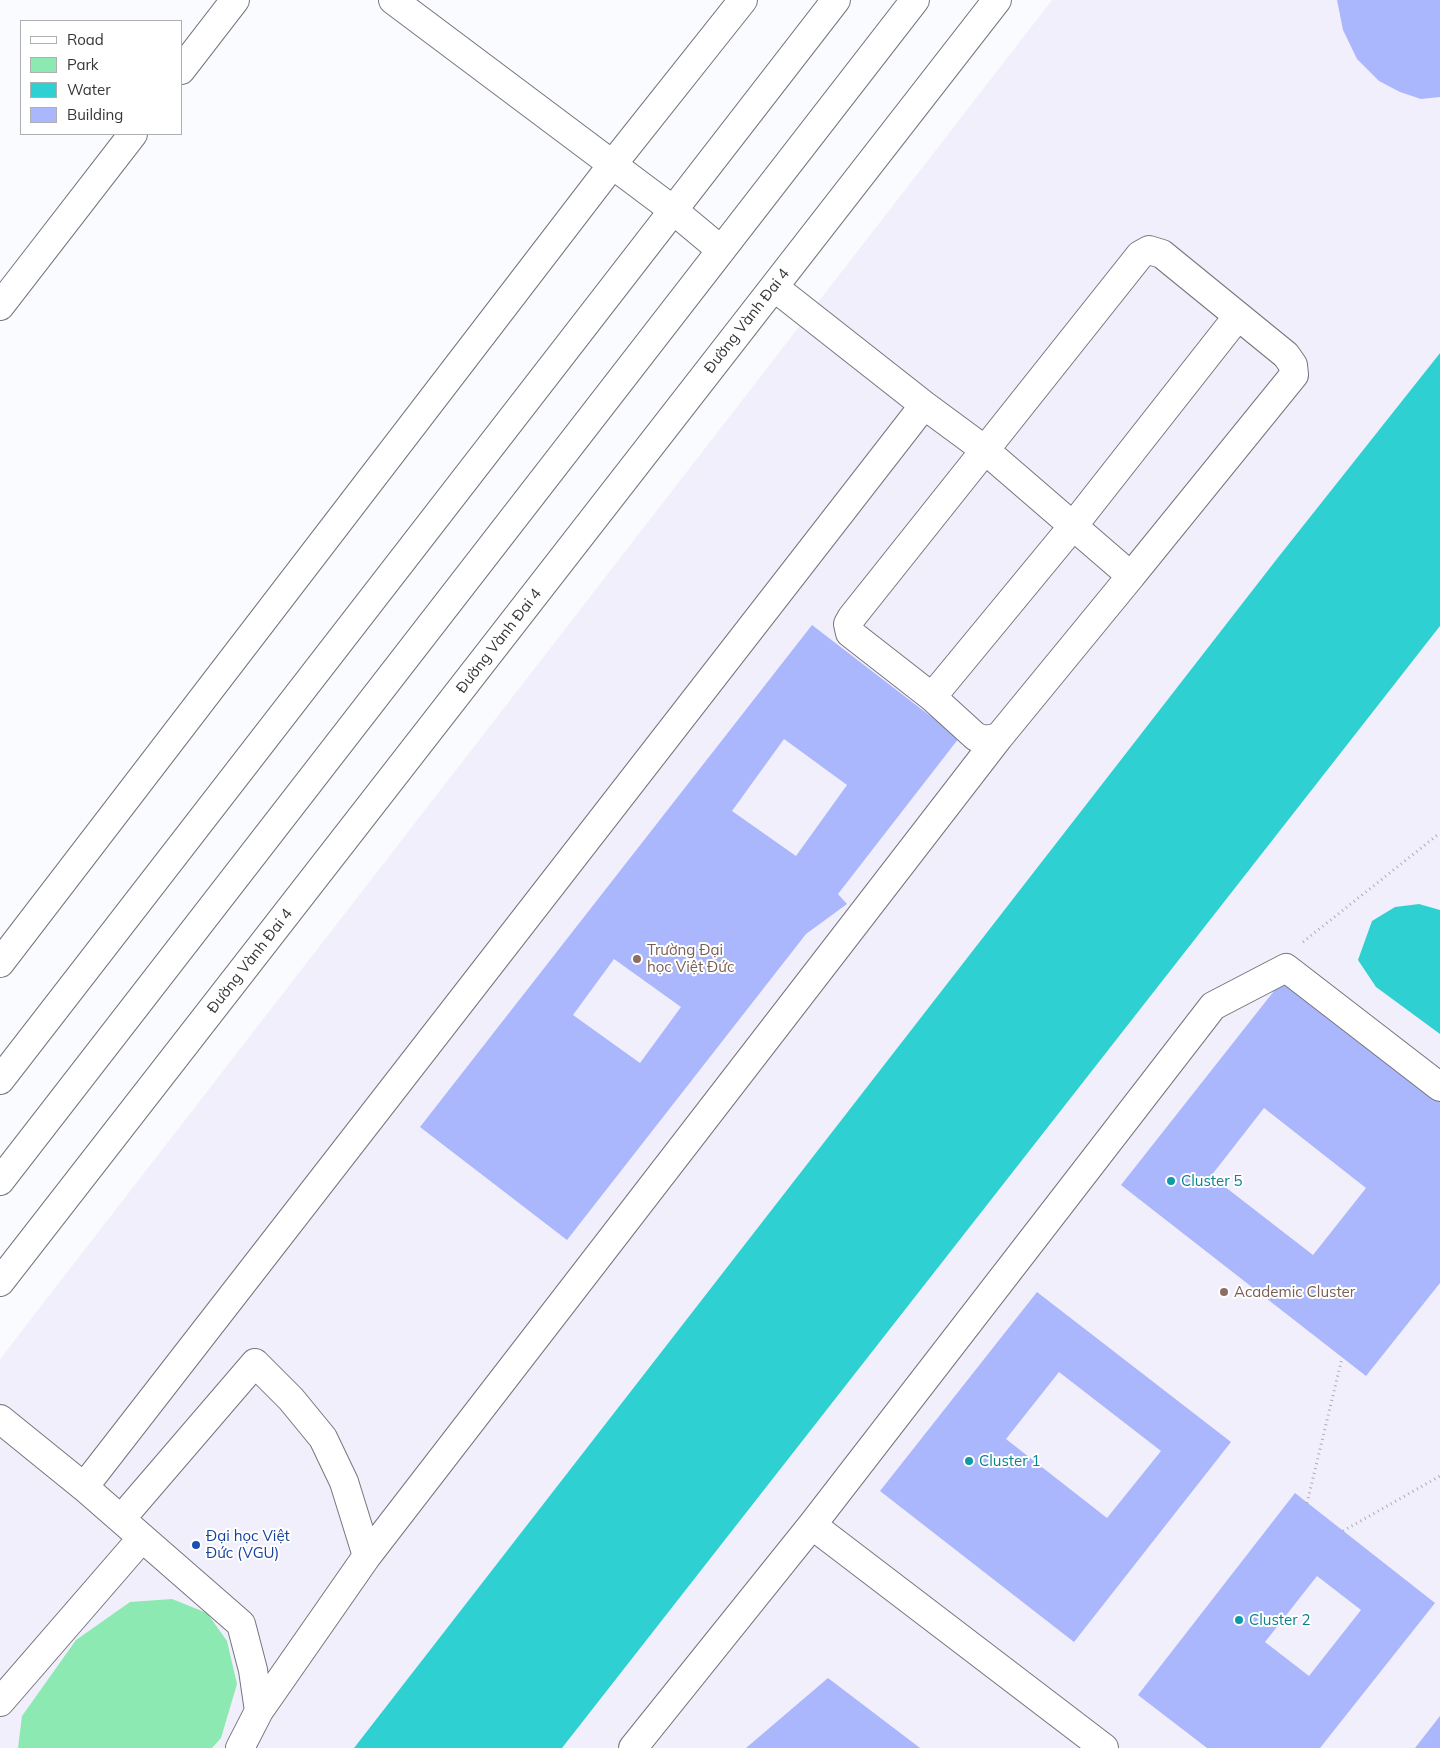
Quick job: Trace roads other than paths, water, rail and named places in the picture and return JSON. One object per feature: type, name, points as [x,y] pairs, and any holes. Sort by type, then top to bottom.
[{"type":"street","points":[[182,69],[236,0]]},
{"type":"street","points":[[393,0],[673,210],[721,250]]},
{"type":"street","points":[[0,963],[612,165],[743,0]]},
{"type":"street","points":[[0,1080],[836,0]]},
{"type":"street","points":[[0,1181],[915,0]]},
{"type":"street","name":"Đường Vành Đai 4","points":[[0,1282],[997,0]]},
{"type":"street","points":[[0,306],[132,135]]},
{"type":"street","points":[[240,1748],[259,1711],[367,1556],[999,737],[1294,375],[1293,365],[1286,355],[1162,254],[1149,250],[1140,255],[848,624],[850,632],[932,696],[976,737],[986,740],[999,737]]},
{"type":"street","points":[[774,287],[924,405],[985,450],[1132,576]]},
{"type":"street","points":[[932,696],[1073,526],[1238,316]]},
{"type":"street","points":[[84,1487],[924,405]]},
{"type":"street","points":[[633,1748],[812,1525],[1213,1006],[1286,968],[1440,1087]]},
{"type":"street","points":[[121,1519],[254,1363],[291,1399],[323,1438],[344,1482],[367,1556]]},
{"type":"street","points":[[0,1419],[84,1487],[241,1624],[253,1670],[259,1711]]},
{"type":"street","points":[[812,1525],[1104,1748]]},
{"type":"street","points":[[0,1702],[142,1538]]},
{"type":"water","points":[[1440,353],[1440,626],[562,1748],[354,1748],[1276,560]]},
{"type":"water","points":[[1419,904],[1440,910],[1440,1034],[1376,987],[1358,960],[1372,921],[1395,907]]},
{"type":"place","name":"Trường Đại học Việt Đức","points":[[637,959]]},
{"type":"place","name":"Cluster 5","points":[[1171,1181]]},
{"type":"place","name":"Academic Cluster","points":[[1224,1292]]},
{"type":"place","name":"Cluster 1","points":[[969,1461]]},
{"type":"place","name":"Đại học Việt Đức (VGU)","points":[[196,1545]]},
{"type":"place","name":"Cluster 2","points":[[1239,1620]]}]
